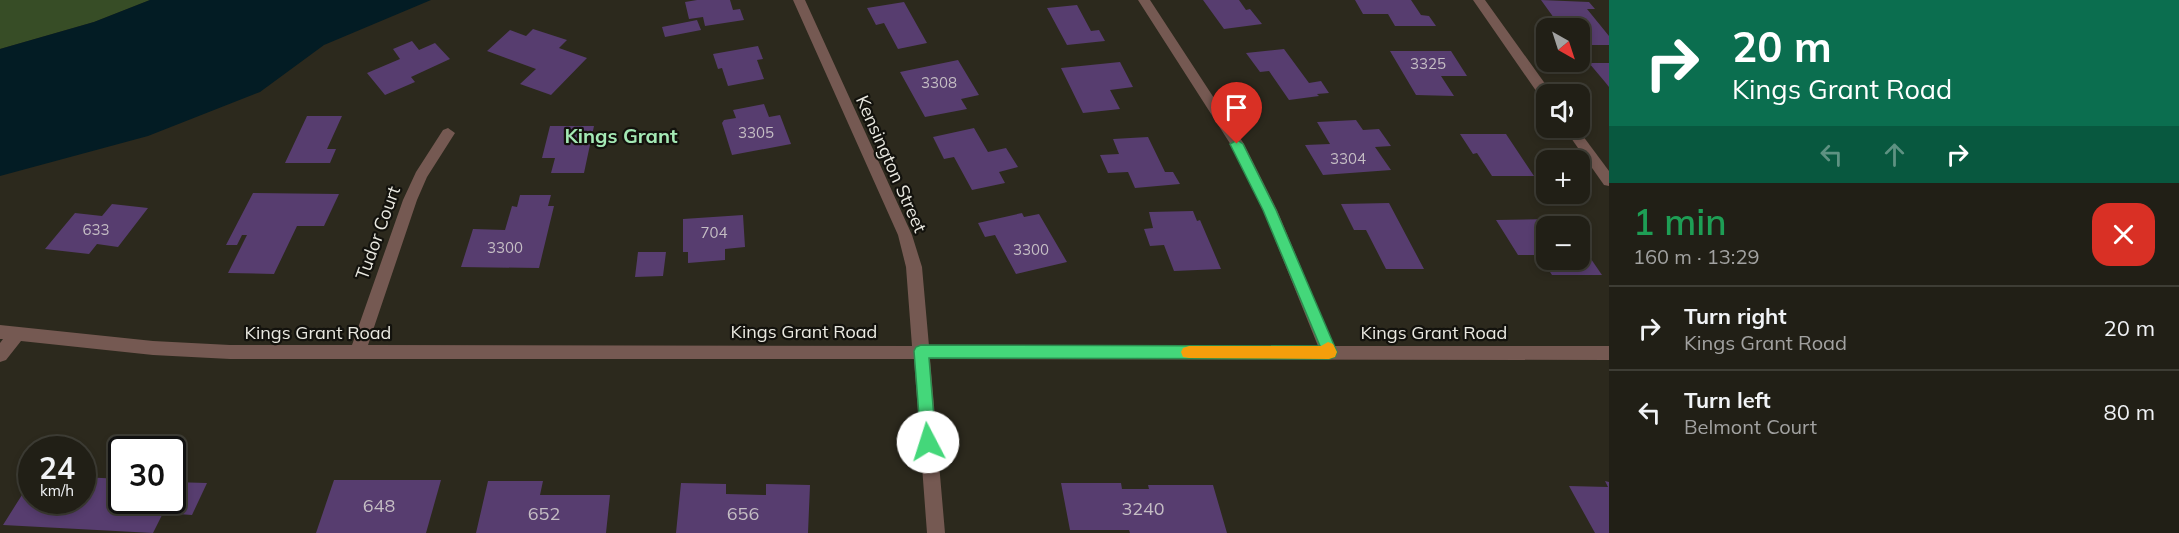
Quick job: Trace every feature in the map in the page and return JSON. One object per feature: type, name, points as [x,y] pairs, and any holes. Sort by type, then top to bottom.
[{"type":"street","name":"Kensington Street","points":[[799,0],[905,236],[914,267],[936,533]]},
{"type":"street","points":[[1144,0],[1237,144],[1270,210],[1329,352]]},
{"type":"street","points":[[1479,0],[1538,84]]},
{"type":"street","name":"Tudor Court","points":[[357,353],[410,200],[421,176],[448,133]]},
{"type":"street","points":[[1577,138],[1609,181]]},
{"type":"street","name":"Kings Grant Road","points":[[8,333],[164,349],[357,353],[921,351],[1609,353]]},
{"type":"street","points":[[0,355],[8,333]]},
{"type":"green space","points":[[0,0],[150,0],[94,22],[0,49]]},
{"type":"water","points":[[150,0],[431,0],[324,45],[260,92],[148,136],[0,176],[0,49],[94,22]]},
{"type":"building","points":[[730,0],[733,10],[740,9],[744,20],[705,26],[703,17],[689,19],[685,2]]},
{"type":"building","points":[[1203,0],[1239,0],[1246,10],[1250,9],[1262,24],[1224,29]]},
{"type":"building","points":[[1355,0],[1411,0],[1421,15],[1429,16],[1436,26],[1395,26],[1388,14],[1363,14]]},
{"type":"building","points":[[1541,0],[1589,2],[1595,9],[1587,9],[1609,36],[1609,45],[1590,45],[1590,18],[1554,18]]},
{"type":"building","points":[[904,2],[927,43],[898,49],[884,23],[876,25],[867,8]]},
{"type":"building","points":[[1077,5],[1091,31],[1099,30],[1105,41],[1067,45],[1047,8]]},
{"type":"building","points":[[697,20],[701,30],[665,37],[662,27]]},
{"type":"building","points":[[533,29],[567,40],[559,48],[587,58],[551,95],[520,84],[536,69],[487,51],[510,30],[526,36]]},
{"type":"building","points":[[412,41],[419,50],[435,43],[450,59],[411,77],[415,82],[385,95],[367,73],[400,59],[393,49]]},
{"type":"building","points":[[758,46],[763,59],[757,60],[764,79],[728,86],[722,68],[718,69],[713,54]]},
{"type":"building","points":[[1284,49],[1309,83],[1321,81],[1329,93],[1289,100],[1269,71],[1260,72],[1246,53]]},
{"type":"building","points":[[1390,51],[1451,51],[1467,76],[1441,76],[1454,96],[1416,95]]},
{"type":"building","points":[[958,60],[979,95],[961,99],[967,109],[925,117],[900,72]]},
{"type":"building","points":[[1120,62],[1133,87],[1110,90],[1120,109],[1083,113],[1061,68]]},
{"type":"building","points":[[1590,63],[1609,63],[1609,87]]},
{"type":"building","points":[[764,104],[769,117],[780,115],[791,144],[732,155],[722,123],[724,120],[736,118],[733,110]]},
{"type":"building","points":[[307,116],[342,116],[327,149],[336,149],[330,163],[285,163]]},
{"type":"building","points":[[1356,120],[1363,130],[1379,129],[1391,146],[1375,147],[1391,170],[1323,175],[1305,145],[1330,144],[1317,122]]},
{"type":"building","points":[[550,126],[594,126],[584,173],[551,173],[555,158],[542,158]]},
{"type":"building","points":[[974,128],[988,152],[1006,148],[1018,167],[999,172],[1005,183],[972,190],[954,157],[944,159],[933,137]]},
{"type":"building","points":[[1460,134],[1506,134],[1534,176],[1492,176],[1477,153],[1473,154]]},
{"type":"building","points":[[1148,137],[1165,172],[1173,172],[1180,184],[1135,188],[1128,172],[1108,173],[1100,155],[1119,154],[1113,139]]},
{"type":"building","points":[[253,193],[339,194],[324,226],[297,226],[274,274],[228,273],[247,235],[242,235],[237,245],[226,245]]},
{"type":"building","points":[[520,195],[551,195],[548,206],[554,206],[539,268],[461,267],[473,229],[505,230],[512,206],[517,207]]},
{"type":"building","points":[[1389,203],[1424,269],[1386,269],[1366,230],[1354,230],[1341,204]]},
{"type":"building","points":[[112,204],[148,208],[118,247],[97,244],[89,254],[45,249],[75,213],[102,216]]},
{"type":"building","points":[[1193,211],[1197,221],[1200,220],[1221,269],[1174,271],[1164,245],[1150,246],[1144,229],[1153,228],[1149,212]]},
{"type":"building","points":[[1022,213],[1024,217],[1039,214],[1067,262],[1016,274],[995,235],[985,237],[978,223]]},
{"type":"building","points":[[743,215],[745,247],[725,249],[725,260],[688,263],[688,252],[683,252],[683,219]]},
{"type":"building","points":[[1536,219],[1536,255],[1518,255],[1496,220]]},
{"type":"building","points":[[638,252],[666,252],[663,276],[635,277]]},
{"type":"building","points":[[1591,259],[1602,275],[1552,275],[1549,270],[1590,270]]},
{"type":"building","points":[[96,478],[108,478],[108,514],[162,514],[153,533],[3,525],[18,501],[18,514],[96,514]]},
{"type":"building","points":[[334,480],[441,480],[426,533],[316,533]]},
{"type":"building","points":[[488,481],[543,481],[540,495],[610,495],[606,533],[476,533]]},
{"type":"building","points":[[1605,481],[1609,482],[1609,533],[1595,533],[1569,486],[1608,487]]},
{"type":"building","points":[[186,482],[207,483],[192,515],[178,514],[186,514]]},
{"type":"building","points":[[681,483],[726,484],[726,494],[766,495],[766,484],[810,485],[808,533],[676,533]]},
{"type":"building","points":[[1061,483],[1121,483],[1122,489],[1149,489],[1148,485],[1213,485],[1227,533],[1130,533],[1129,530],[1070,530]]},
{"type":"slow traffic","points":[[1189,352],[1329,352],[1328,348]]},
{"type":"district","name":"Kings Grant","points":[[621,136]]},
{"type":"route","points":[[928,442],[921,351],[1329,352],[1270,210],[1237,144]]}]
